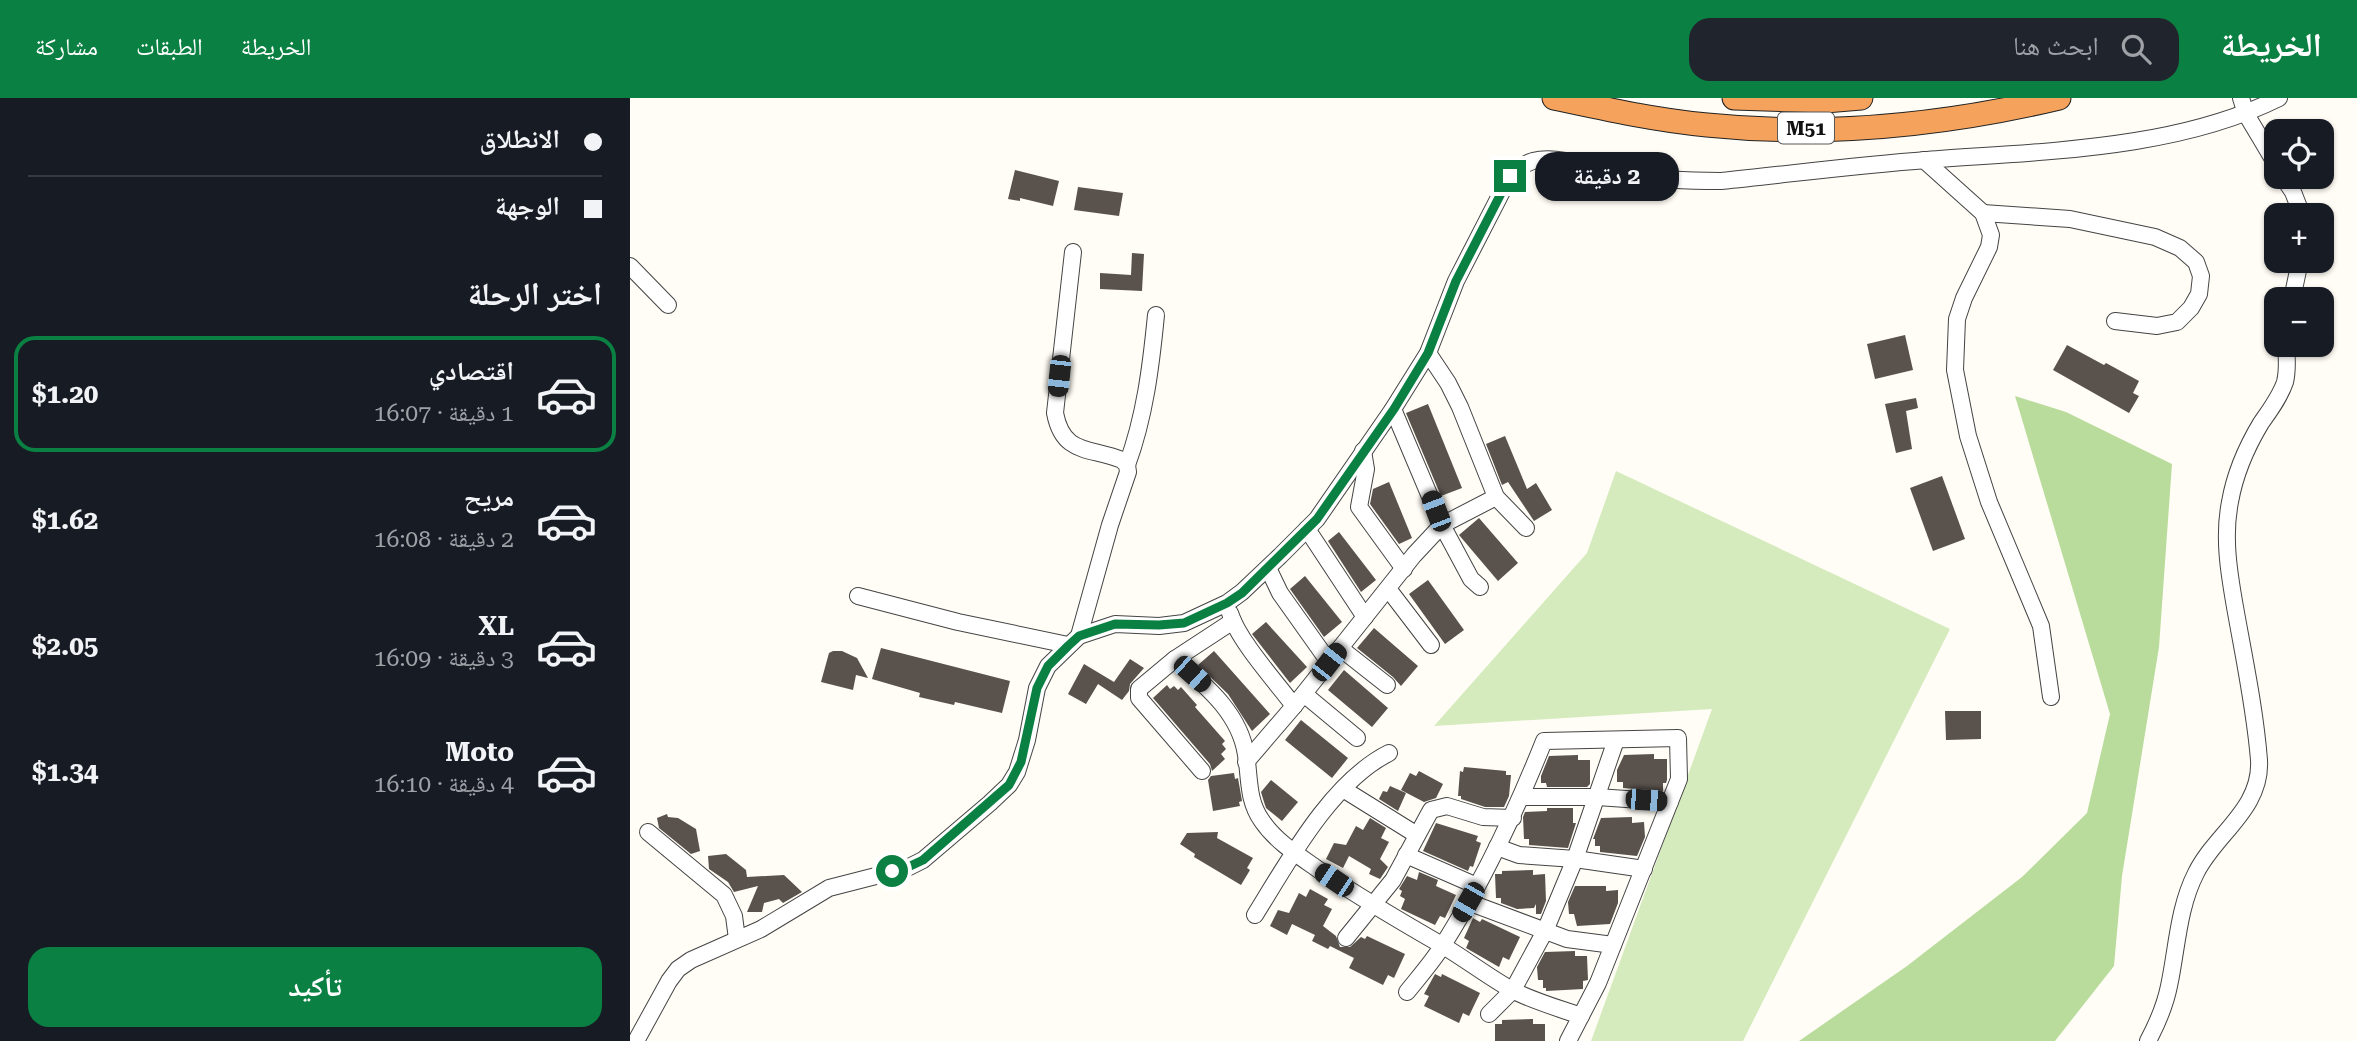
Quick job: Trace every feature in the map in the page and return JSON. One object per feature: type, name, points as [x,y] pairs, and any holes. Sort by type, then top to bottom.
[{"type":"highway","name":"M51","points":[[1554,98],[1657,119],[1709,125],[1790,128],[1916,122],[2059,98]]},
{"type":"highway","name":"M51","points":[[1734,98],[1825,101],[1861,98]]},
{"type":"street","points":[[2241,98],[2246,114],[2264,144]]},
{"type":"street","points":[[636,1041],[669,981],[678,969],[691,960],[775,922],[829,888],[906,868],[923,860],[990,803],[1009,785],[1017,772],[1027,740],[1037,688],[1048,666],[1074,641],[1115,624],[1184,623],[1227,603],[1242,593],[1268,568],[1317,519],[1394,409],[1428,353],[1456,281],[1510,176],[1522,165],[1535,160],[1574,163],[1628,175],[1721,181],[1924,160],[2015,155],[2092,147],[2193,128],[2246,114],[2279,98]]},
{"type":"street","points":[[1924,160],[1983,213],[1991,235],[1989,247],[1964,298],[1957,319],[1955,370],[1968,436],[1989,502],[2040,626],[2051,697]]},
{"type":"street","points":[[1983,213],[2048,216],[2155,237],[2180,248],[2196,262],[2201,276],[2200,285],[2195,302],[2185,316],[2157,326],[2115,321]]},
{"type":"street","points":[[1073,252],[1055,413],[1057,424],[1061,435],[1068,442],[1122,460],[1127,465]]},
{"type":"street","points":[[633,276],[668,305]]},
{"type":"street","points":[[1074,641],[1127,479],[1127,465],[1139,433],[1148,385],[1156,314]]},
{"type":"street","points":[[1428,353],[1460,407],[1496,497],[1526,528]]},
{"type":"street","points":[[2148,1041],[2159,1020],[2169,987],[2178,931],[2191,883],[2204,859],[2240,816],[2255,791],[2259,760],[2229,570],[2227,526],[2229,503],[2238,468],[2286,379],[2286,357]]},
{"type":"street","points":[[1394,409],[1442,525],[1471,579],[1480,587]]},
{"type":"street","points":[[1363,452],[1366,469],[1359,507],[1404,569]]},
{"type":"street","points":[[1246,762],[1442,525],[1496,497]]},
{"type":"street","points":[[1307,529],[1365,617]]},
{"type":"street","points":[[1268,568],[1280,593],[1329,662]]},
{"type":"street","points":[[1389,590],[1431,645]]},
{"type":"street","points":[[858,596],[958,622],[1074,641]]},
{"type":"street","points":[[1227,603],[1233,621],[1299,700],[1357,738]]},
{"type":"street","points":[[1202,771],[1139,698],[1139,689],[1175,659],[1233,621]]},
{"type":"street","points":[[1340,648],[1387,685]]},
{"type":"street","points":[[1175,659],[1229,711],[1244,745],[1251,800],[1270,831],[1294,853],[1373,907],[1443,946],[1513,990],[1581,1016]]},
{"type":"street","points":[[1407,992],[1443,946],[1477,887],[1513,818],[1545,741],[1678,738],[1679,779],[1598,983],[1568,1041]]},
{"type":"street","points":[[1489,1014],[1513,990],[1545,931],[1616,740]]},
{"type":"street","points":[[1255,915],[1320,816],[1343,789],[1377,759],[1389,753]]},
{"type":"street","points":[[1343,789],[1417,835]]},
{"type":"street","points":[[1522,797],[1597,797],[1670,802]]},
{"type":"street","points":[[1346,938],[1394,880],[1431,810],[1447,806],[1483,817],[1513,818]]},
{"type":"street","points":[[648,832],[724,895],[734,916],[737,939]]},
{"type":"street","points":[[1497,847],[1519,855],[1574,859],[1644,869]]},
{"type":"street","points":[[1406,855],[1477,887]]},
{"type":"street","points":[[1468,902],[1567,939],[1614,945]]},
{"type":"green space","points":[[2015,396],[2066,412],[2172,464],[2159,647],[2122,876],[2114,966],[2055,1041],[1799,1041],[1907,966],[2022,877],[2087,813],[2110,714]]},
{"type":"green space","points":[[1616,471],[1950,629],[1743,1041],[1591,1041],[1712,709],[1434,726],[1587,553]]},
{"type":"building","points":[[1015,170],[1059,181],[1053,206],[1020,198],[1020,201],[1008,199]]},
{"type":"building","points":[[1078,187],[1123,193],[1119,216],[1074,210]]},
{"type":"building","points":[[1132,253],[1144,254],[1142,291],[1100,289],[1100,273],[1131,275]]},
{"type":"building","points":[[1905,335],[1913,370],[1875,379],[1867,344]]},
{"type":"building","points":[[2067,345],[2139,381],[2133,393],[2139,396],[2129,413],[2053,370]]},
{"type":"building","points":[[1916,398],[1918,408],[1906,411],[1912,449],[1896,453],[1885,404]]},
{"type":"building","points":[[1428,404],[1462,488],[1441,496],[1406,413]]},
{"type":"building","points":[[1505,436],[1527,489],[1536,483],[1552,510],[1534,521],[1508,482],[1502,485],[1486,444]]},
{"type":"building","points":[[1942,476],[1965,539],[1933,551],[1910,488]]},
{"type":"building","points":[[1389,482],[1412,538],[1399,544],[1370,504],[1373,489]]},
{"type":"building","points":[[1479,518],[1518,563],[1498,581],[1459,535]]},
{"type":"building","points":[[1339,532],[1376,580],[1361,592],[1328,541]]},
{"type":"building","points":[[1305,576],[1342,622],[1324,637],[1290,589]]},
{"type":"building","points":[[1428,580],[1464,630],[1445,644],[1409,594]]},
{"type":"building","points":[[1266,622],[1307,667],[1290,683],[1252,634]]},
{"type":"building","points":[[1374,628],[1418,666],[1401,686],[1357,648]]},
{"type":"building","points":[[881,648],[1010,681],[1002,713],[919,697],[920,693],[872,679]]},
{"type":"building","points":[[842,651],[857,658],[868,678],[856,675],[853,690],[821,682],[829,653]]},
{"type":"building","points":[[1214,651],[1270,714],[1252,731],[1228,694],[1198,665]]},
{"type":"building","points":[[1130,659],[1144,668],[1130,684],[1129,691],[1122,700],[1098,684],[1086,704],[1068,694],[1084,664],[1114,682]]},
{"type":"building","points":[[1344,670],[1388,708],[1372,727],[1328,690]]},
{"type":"building","points":[[1167,685],[1170,689],[1174,686],[1178,690],[1181,687],[1225,741],[1222,744],[1226,749],[1221,754],[1225,759],[1212,771],[1210,764],[1153,698]]},
{"type":"building","points":[[1945,711],[1981,711],[1981,739],[1946,740]]},
{"type":"building","points":[[1301,720],[1348,758],[1332,778],[1285,740]]},
{"type":"building","points":[[1654,754],[1654,759],[1667,759],[1667,780],[1663,783],[1663,791],[1623,788],[1623,782],[1617,782],[1617,770],[1624,755]]},
{"type":"building","points":[[1578,755],[1578,760],[1590,760],[1590,784],[1587,787],[1547,787],[1546,783],[1541,783],[1549,756]]},
{"type":"building","points":[[1464,767],[1506,771],[1506,775],[1511,775],[1509,796],[1504,807],[1485,807],[1458,796],[1460,771],[1463,772]]},
{"type":"building","points":[[1419,771],[1443,784],[1436,798],[1424,802],[1401,790],[1410,773],[1416,776]]},
{"type":"building","points":[[1234,773],[1235,779],[1238,778],[1242,801],[1239,802],[1240,806],[1213,811],[1208,780],[1211,776]]},
{"type":"building","points":[[1271,780],[1298,802],[1282,821],[1266,808],[1261,792]]},
{"type":"building","points":[[1390,786],[1406,793],[1398,811],[1379,799],[1383,791],[1387,792]]},
{"type":"building","points":[[1547,808],[1573,808],[1573,823],[1576,823],[1568,848],[1529,845],[1529,839],[1524,839],[1525,812],[1547,811]]},
{"type":"building","points":[[667,814],[668,817],[678,818],[696,829],[700,851],[691,854],[659,828],[657,818]]},
{"type":"building","points":[[1632,817],[1632,823],[1644,822],[1645,837],[1637,856],[1600,852],[1600,846],[1595,846],[1593,839],[1601,818]]},
{"type":"building","points":[[1370,818],[1386,828],[1381,838],[1389,842],[1380,859],[1388,867],[1380,879],[1369,874],[1371,869],[1349,856],[1343,868],[1326,859],[1334,843],[1346,845],[1356,826],[1363,830]]},
{"type":"building","points":[[1436,823],[1478,836],[1476,841],[1481,843],[1473,867],[1470,866],[1468,871],[1423,851]]},
{"type":"building","points":[[1218,832],[1217,838],[1253,858],[1247,868],[1250,870],[1241,885],[1194,857],[1195,854],[1180,844],[1187,833]]},
{"type":"building","points":[[726,854],[746,870],[747,877],[784,875],[802,892],[783,903],[779,899],[764,903],[762,912],[747,912],[758,886],[734,892],[728,882],[709,869],[708,856]]},
{"type":"building","points":[[1533,870],[1533,875],[1545,874],[1546,901],[1541,914],[1536,914],[1536,904],[1534,908],[1517,909],[1501,903],[1501,898],[1496,898],[1495,874],[1502,874],[1502,871]]},
{"type":"building","points":[[1419,872],[1438,880],[1436,886],[1456,895],[1445,918],[1440,916],[1435,925],[1401,909],[1405,899],[1400,896],[1402,891],[1399,889],[1407,876],[1417,880]]},
{"type":"building","points":[[1575,886],[1606,886],[1606,891],[1618,890],[1618,903],[1610,924],[1577,926],[1574,914],[1569,914],[1568,902]]},
{"type":"building","points":[[1310,889],[1328,899],[1324,905],[1332,909],[1323,926],[1336,936],[1340,947],[1350,947],[1361,937],[1365,939],[1367,936],[1405,954],[1394,978],[1388,975],[1383,985],[1349,968],[1354,958],[1330,946],[1328,949],[1312,941],[1315,935],[1292,924],[1287,935],[1270,926],[1278,910],[1289,913],[1299,893],[1306,897]]},
{"type":"building","points":[[1473,918],[1480,922],[1482,919],[1520,937],[1509,960],[1503,957],[1499,967],[1466,948],[1469,941],[1464,938]]},
{"type":"building","points":[[1575,951],[1575,956],[1587,956],[1588,980],[1583,981],[1583,989],[1546,991],[1546,988],[1543,988],[1543,980],[1538,980],[1537,967],[1545,952]]},
{"type":"building","points":[[1435,974],[1441,977],[1442,974],[1480,993],[1469,1016],[1463,1013],[1459,1023],[1424,1006],[1429,996],[1424,994]]},
{"type":"building","points":[[1533,1019],[1533,1024],[1545,1024],[1545,1041],[1495,1041],[1495,1024],[1502,1024],[1502,1020]]},
{"type":"route","points":[[892,871],[923,860],[1009,785],[1021,762],[1037,688],[1048,666],[1079,636],[1115,624],[1184,623],[1208,613],[1242,593],[1317,519],[1394,409],[1428,353],[1456,281],[1510,176]]}]
